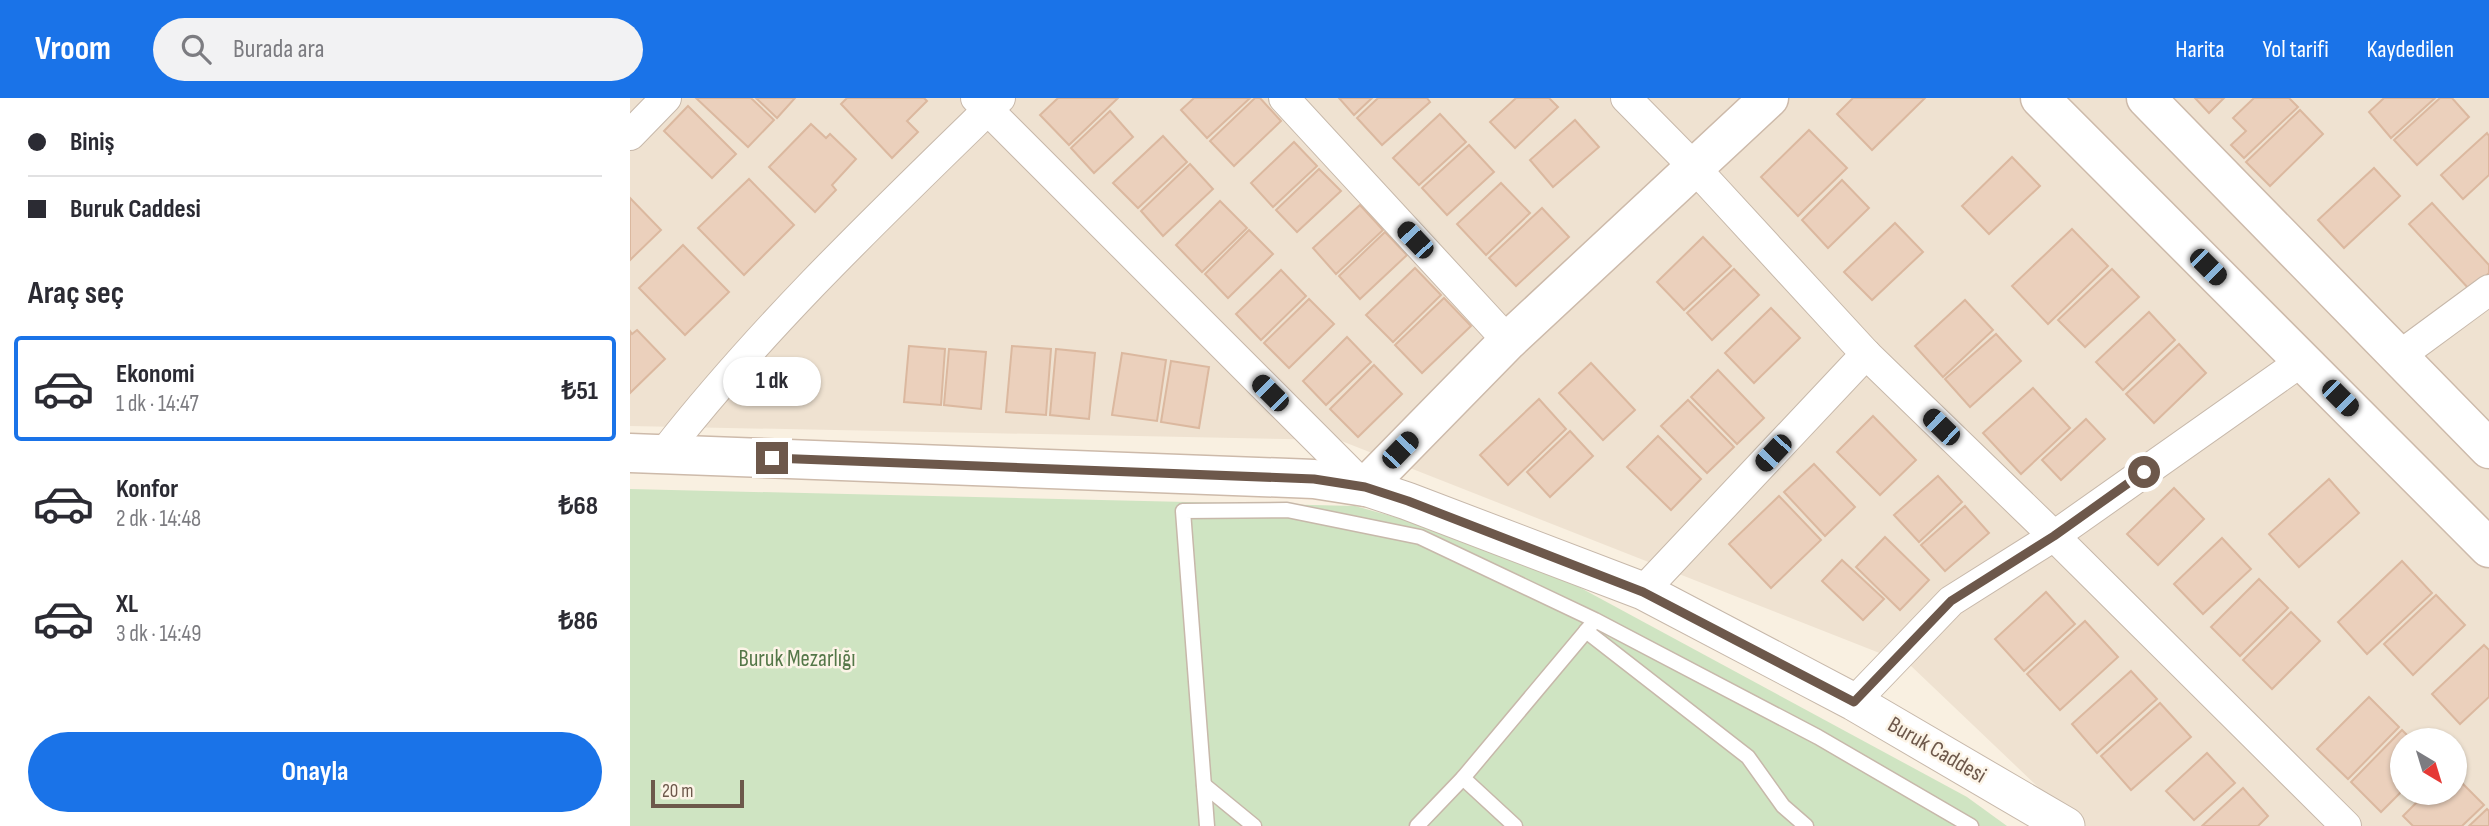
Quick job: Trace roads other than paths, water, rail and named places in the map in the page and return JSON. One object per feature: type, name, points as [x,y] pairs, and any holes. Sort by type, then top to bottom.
[{"type":"main road","points":[[1365,487],[1508,341],[1769,98]]},
{"type":"main road","points":[[2040,98],[2489,548]]},
{"type":"main road","points":[[2146,98],[2489,449]]},
{"type":"main road","name":"Buruk Caddesi","points":[[647,453],[1314,479],[1365,487]]},
{"type":"street","points":[[630,135],[666,98]]},
{"type":"street","points":[[1284,98],[1508,341]]},
{"type":"street","points":[[1626,98],[1694,167],[1866,354],[2346,826]]},
{"type":"street","points":[[647,453],[698,411],[760,339],[988,102],[1365,487]]},
{"type":"street","points":[[2398,356],[2489,290]]},
{"type":"street","points":[[1643,592],[1866,354]]},
{"type":"street","points":[[1854,702],[1951,601],[2054,536],[2302,361]]},
{"type":"street","name":"Buruk Caddesi","points":[[1365,487],[1643,592],[1854,702],[2066,826]]},
{"type":"lane","points":[[1207,826],[1183,511],[1287,510],[1420,537],[1818,737],[1970,826]]},
{"type":"lane","points":[[1417,826],[1463,778],[1591,625]]},
{"type":"lane","points":[[1591,625],[1748,757],[1783,806],[1806,826]]},
{"type":"lane","points":[[1463,778],[1515,826]]},
{"type":"lane","points":[[1205,785],[1254,826]]},
{"type":"park label","name":"Buruk Mezarlığı","points":[[797,659]]}]
